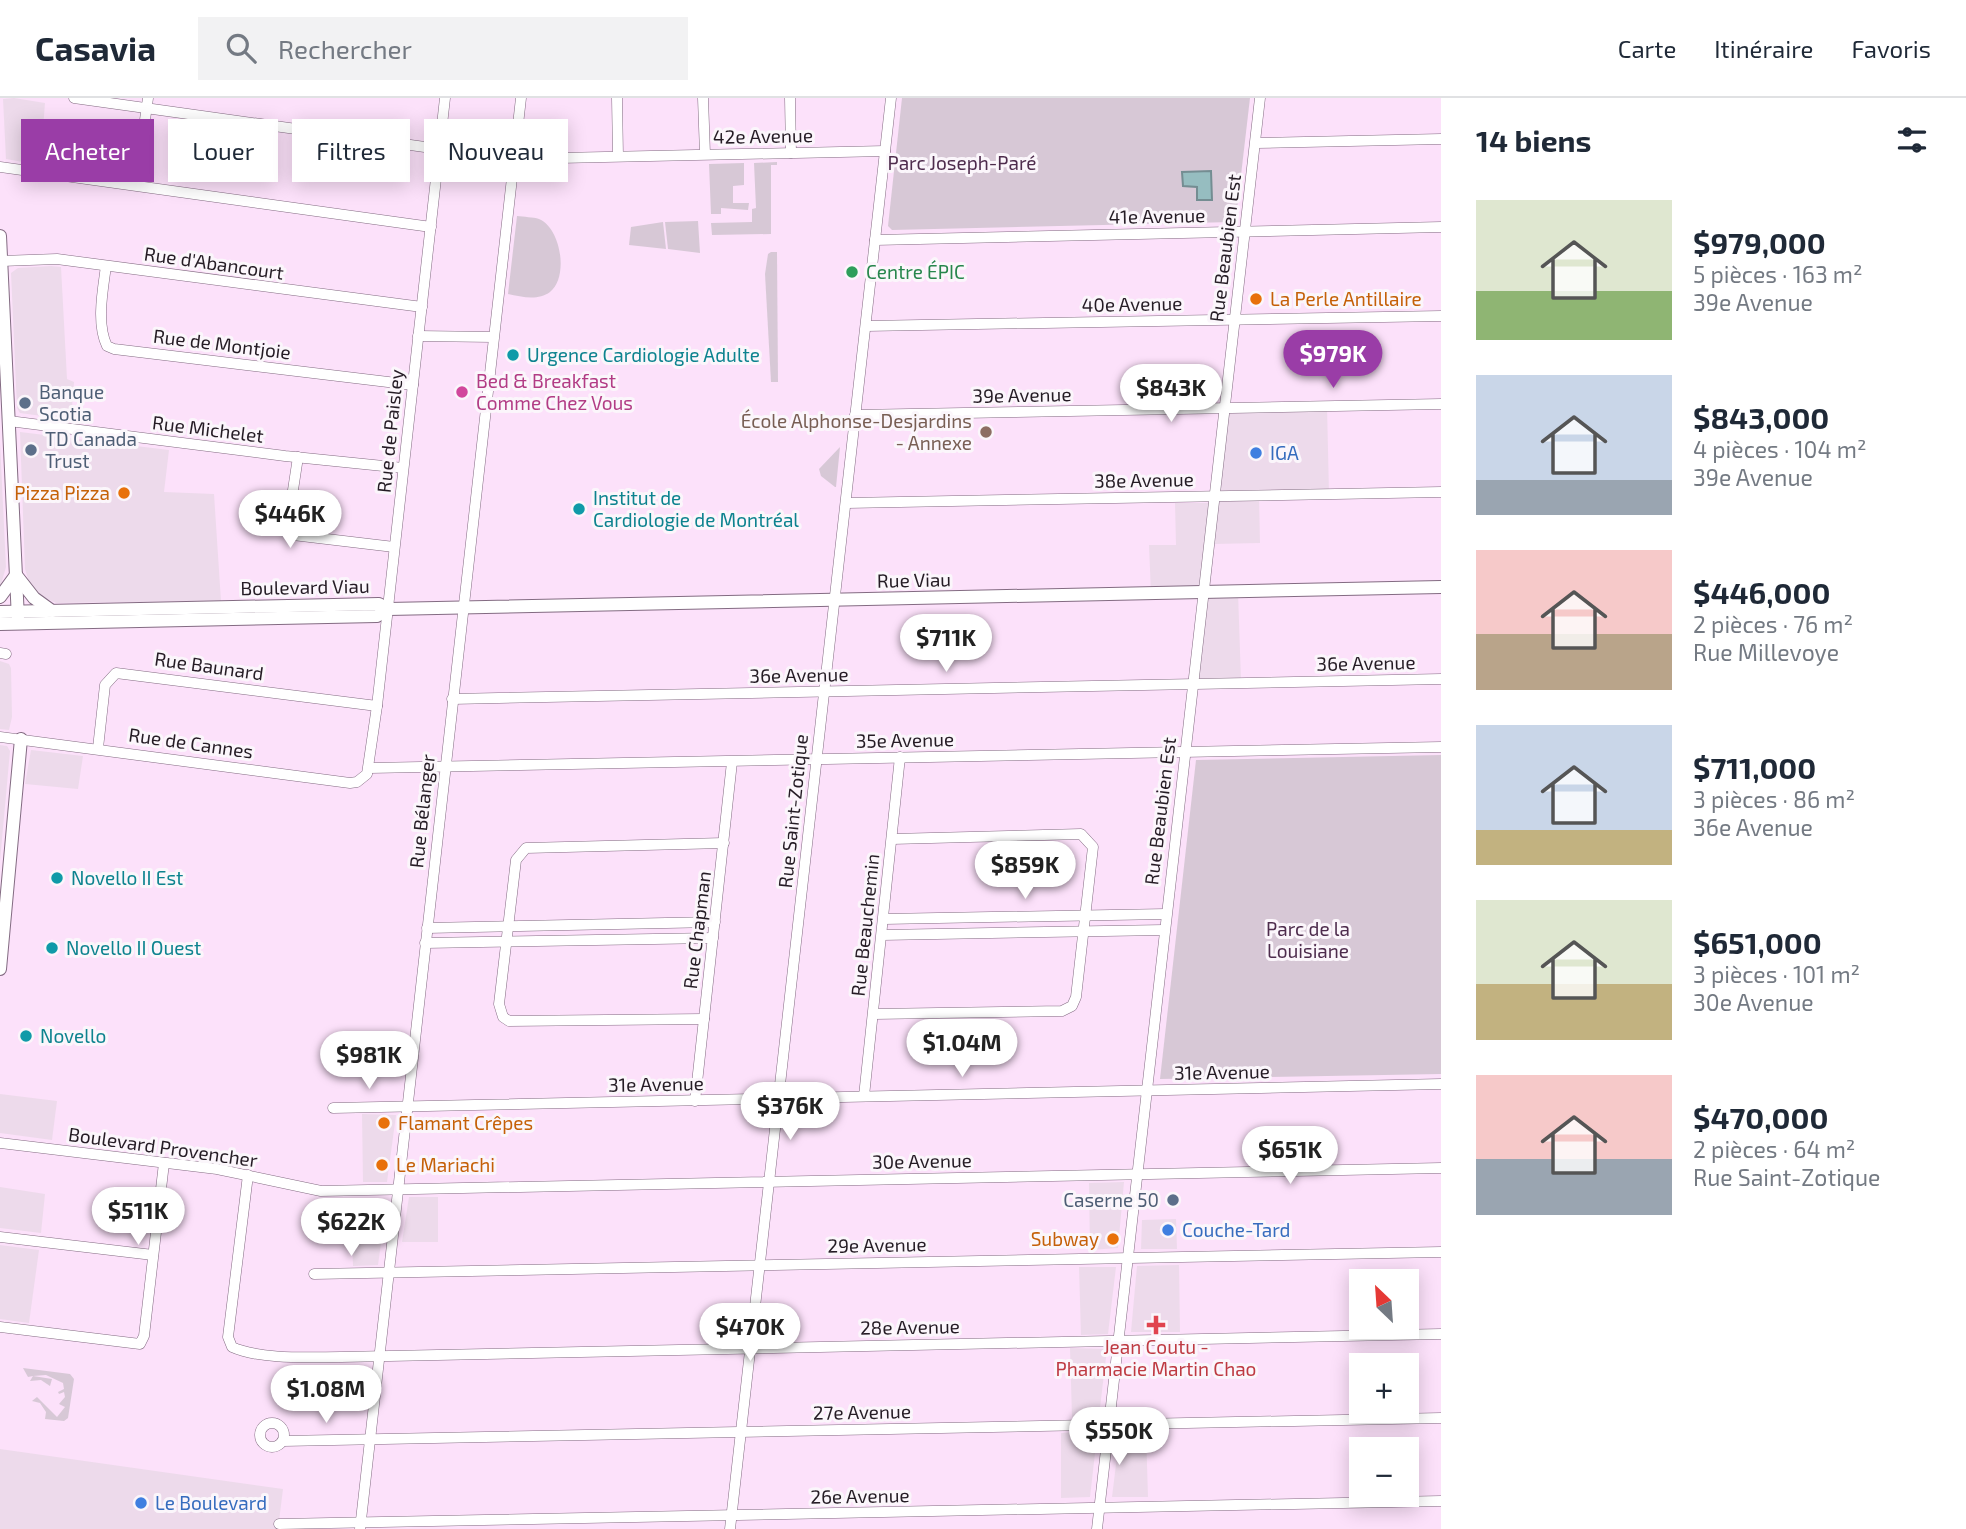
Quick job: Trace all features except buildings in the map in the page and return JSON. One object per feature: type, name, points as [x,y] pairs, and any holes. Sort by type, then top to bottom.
[{"type":"main road","points":[[0,236],[18,617]]},
{"type":"main road","points":[[0,597],[16,575]]},
{"type":"main road","points":[[16,575],[34,598],[52,611]]},
{"type":"main road","name":"Rue Viau","points":[[388,609],[1441,587]]},
{"type":"main road","name":"Boulevard Viau","points":[[0,612],[18,617],[377,616],[388,609],[379,604],[52,611],[18,617],[0,624]]},
{"type":"main road","points":[[0,970],[20,739]]},
{"type":"street","points":[[74,98],[148,103],[424,147]]},
{"type":"street","name":"Rue de Paisley","points":[[443,119],[445,98]]},
{"type":"street","name":"Rue Bélanger","points":[[519,119],[521,98]]},
{"type":"street","points":[[617,98],[618,156]]},
{"type":"street","points":[[703,98],[705,154]]},
{"type":"street","points":[[790,98],[791,153]]},
{"type":"street","name":"Rue Saint-Zotique","points":[[730,1529],[891,98]]},
{"type":"street","name":"Rue Beaubien Est","points":[[1097,1529],[1260,98]]},
{"type":"street","points":[[136,185],[148,103]]},
{"type":"street","points":[[1256,143],[1441,139]]},
{"type":"street","name":"42e Avenue","points":[[568,157],[886,151]]},
{"type":"street","points":[[0,167],[431,227]]},
{"type":"street","name":"Rue de Paisley","points":[[370,768],[436,182]]},
{"type":"street","name":"Rue Bélanger","points":[[360,1525],[511,182]]},
{"type":"street","name":"41e Avenue","points":[[875,240],[1441,228]]},
{"type":"street","name":"Rue d'Abancourt","points":[[1,261],[52,258],[422,307]]},
{"type":"street","name":"Rue de Montjoie","points":[[106,266],[102,297],[104,334],[106,343],[114,349],[413,385]]},
{"type":"street","name":"40e Avenue","points":[[866,326],[1441,316]]},
{"type":"street","points":[[418,336],[493,337]]},
{"type":"street","name":"39e Avenue","points":[[855,415],[1441,404]]},
{"type":"street","name":"Rue Michelet","points":[[9,421],[403,468]]},
{"type":"street","points":[[298,457],[288,523],[293,535],[394,547]]},
{"type":"street","name":"38e Avenue","points":[[847,503],[1441,492]]},
{"type":"street","name":"Rue Baunard","points":[[98,748],[106,685],[116,673],[377,706]]},
{"type":"street","name":"36e Avenue","points":[[452,699],[1441,679]]},
{"type":"street","name":"Rue de Cannes","points":[[0,737],[350,783],[360,781],[370,768]]},
{"type":"street","name":"35e Avenue","points":[[370,768],[1441,747]]},
{"type":"street","name":"Rue Beauchemin","points":[[864,1096],[900,757]]},
{"type":"street","name":"Rue Chapman","points":[[695,1101],[732,762]]},
{"type":"street","points":[[874,1014],[1062,1010],[1072,1006],[1076,997],[1093,847],[1081,834],[892,839]]},
{"type":"street","points":[[704,1018],[509,1021],[503,1017],[499,1004],[516,860],[518,854],[526,848],[724,843]]},
{"type":"street","points":[[884,919],[1166,914]]},
{"type":"street","points":[[427,928],[715,922]]},
{"type":"street","points":[[882,935],[1164,930]]},
{"type":"street","points":[[425,943],[713,938]]},
{"type":"street","name":"31e Avenue","points":[[333,1108],[407,1104],[695,1101],[1441,1084]]},
{"type":"street","name":"Boulevard Provencher","points":[[0,1143],[248,1175],[321,1191]]},
{"type":"street","points":[[0,1327],[133,1346],[140,1344],[164,1163]]},
{"type":"street","name":"30e Avenue","points":[[321,1191],[1441,1168]]},
{"type":"street","name":"28e Avenue","points":[[248,1175],[228,1335],[230,1345],[241,1350],[296,1357],[379,1356],[1441,1334]]},
{"type":"street","points":[[0,1237],[153,1255]]},
{"type":"street","name":"29e Avenue","points":[[314,1274],[1441,1252]]},
{"type":"street","name":"27e Avenue","points":[[283,1441],[1441,1418]]},
{"type":"street","name":"26e Avenue","points":[[279,1524],[360,1525],[1441,1501]]},
{"type":"shaded area","points":[[3,99],[45,103],[44,119],[21,119],[21,162],[6,159]]},
{"type":"shaded area","points":[[1211,171],[1212,200],[1197,200],[1197,187],[1183,186],[1182,172]]},
{"type":"shaded area","points":[[61,267],[67,379],[74,382],[71,420],[20,413],[17,408],[11,273],[18,268]]},
{"type":"shaded area","points":[[1327,406],[1329,494],[1259,496],[1260,543],[1214,544],[1210,592],[1238,592],[1241,681],[1196,680],[1198,595],[1151,594],[1149,545],[1176,545],[1175,503],[1212,503],[1225,408]]},
{"type":"shaded area","points":[[20,432],[169,450],[164,492],[214,494],[221,601],[56,603],[39,595],[29,582],[25,569]]},
{"type":"shaded area","points":[[0,442],[6,567],[0,588]]},
{"type":"shaded area","points":[[0,661],[9,664],[11,668],[12,717],[9,730],[0,729]]},
{"type":"shaded area","points":[[0,745],[7,746],[10,751],[0,861]]},
{"type":"shaded area","points":[[31,750],[83,756],[78,789],[25,784]]},
{"type":"shaded area","points":[[0,1094],[57,1101],[52,1140],[0,1133]]},
{"type":"shaded area","points":[[362,1114],[396,1115],[387,1182],[363,1182]]},
{"type":"shaded area","points":[[1124,1182],[1118,1248],[1090,1250],[1089,1183]]},
{"type":"shaded area","points":[[0,1187],[45,1194],[41,1233],[0,1228]]},
{"type":"shaded area","points":[[409,1197],[438,1197],[438,1242],[402,1242]]},
{"type":"shaded area","points":[[351,1199],[387,1199],[378,1265],[353,1266]]},
{"type":"shaded area","points":[[1176,1219],[1177,1249],[1141,1249],[1142,1220]]},
{"type":"shaded area","points":[[0,1245],[39,1250],[29,1323],[0,1319]]},
{"type":"shaded area","points":[[1179,1265],[1180,1332],[1131,1332],[1137,1266]]},
{"type":"shaded area","points":[[1079,1267],[1116,1267],[1108,1334],[1081,1335]]},
{"type":"shaded area","points":[[1070,1348],[1107,1349],[1099,1416],[1072,1417]]},
{"type":"shaded area","points":[[1094,1432],[1097,1436],[1090,1497],[1061,1498],[1061,1433]]},
{"type":"shaded area","points":[[1120,1432],[1146,1432],[1148,1497],[1112,1497]]},
{"type":"shaded area","name":"Le Boulevard","points":[[0,1449],[283,1489],[278,1529],[0,1529]]},
{"type":"green space","name":"Parc Joseph-Paré","points":[[902,98],[1250,98],[1236,218],[1233,222],[892,230],[888,226]]},
{"type":"green space","points":[[777,162],[777,165],[771,165],[771,234],[712,235],[711,223],[752,222],[752,209],[756,208],[754,163]]},
{"type":"green space","points":[[744,163],[744,185],[733,186],[733,203],[749,203],[748,210],[721,208],[721,214],[711,214],[709,164]]},
{"type":"green space","points":[[517,216],[539,219],[547,224],[557,242],[561,265],[559,276],[550,292],[540,297],[508,294]]},
{"type":"green space","points":[[698,221],[700,253],[668,249],[665,222]]},
{"type":"green space","points":[[663,222],[666,249],[629,245],[631,227]]},
{"type":"green space","points":[[777,252],[778,382],[771,382],[765,274],[768,254]]},
{"type":"green space","points":[[840,447],[835,487],[821,476],[819,469]]},
{"type":"green space","name":"Parc de la Louisiane","points":[[1441,755],[1441,1074],[1160,1079],[1196,760]]},
{"type":"green space","points":[[23,1368],[70,1374],[74,1379],[68,1418],[64,1421],[45,1419],[46,1412],[40,1403],[32,1401],[37,1397],[57,1417],[65,1407],[59,1404],[65,1397],[64,1392],[58,1392],[64,1389],[63,1383],[46,1375],[28,1377]]},
{"type":"green space","points":[[33,1376],[52,1379],[50,1386],[41,1380],[30,1381]]},
{"type":"place","name":"Centre ÉPIC","points":[[852,272]]},
{"type":"place","name":"La Perle Antillaire","points":[[1256,299]]},
{"type":"place","name":"Urgence Cardiologie Adulte","points":[[513,355]]},
{"type":"place","name":"Bed & Breakfast Comme Chez Vous","points":[[462,392]]},
{"type":"place","name":"Banque Scotia","points":[[25,403]]},
{"type":"place","name":"École Alphonse-Desjardins - Annexe","points":[[986,432]]},
{"type":"place","name":"TD Canada Trust","points":[[31,450]]},
{"type":"place","name":"IGA","points":[[1256,453]]},
{"type":"place","name":"Pizza Pizza","points":[[124,493]]},
{"type":"place","name":"Institut de Cardiologie de Montréal","points":[[579,509]]},
{"type":"place","name":"Novello II Est","points":[[57,878]]},
{"type":"place","name":"Novello II Ouest","points":[[52,948]]},
{"type":"place","name":"Novello","points":[[26,1036]]},
{"type":"place","name":"Flamant Crêpes","points":[[384,1123]]},
{"type":"place","name":"Le Mariachi","points":[[382,1165]]},
{"type":"place","name":"Caserne 50","points":[[1173,1200]]},
{"type":"place","name":"Couche-Tard","points":[[1168,1230]]},
{"type":"place","name":"Subway","points":[[1113,1239]]},
{"type":"place","name":"Jean Coutu - Pharmacie Martin Chao","points":[[1156,1325]]},
{"type":"place","name":"Le Boulevard","points":[[141,1503]]}]
